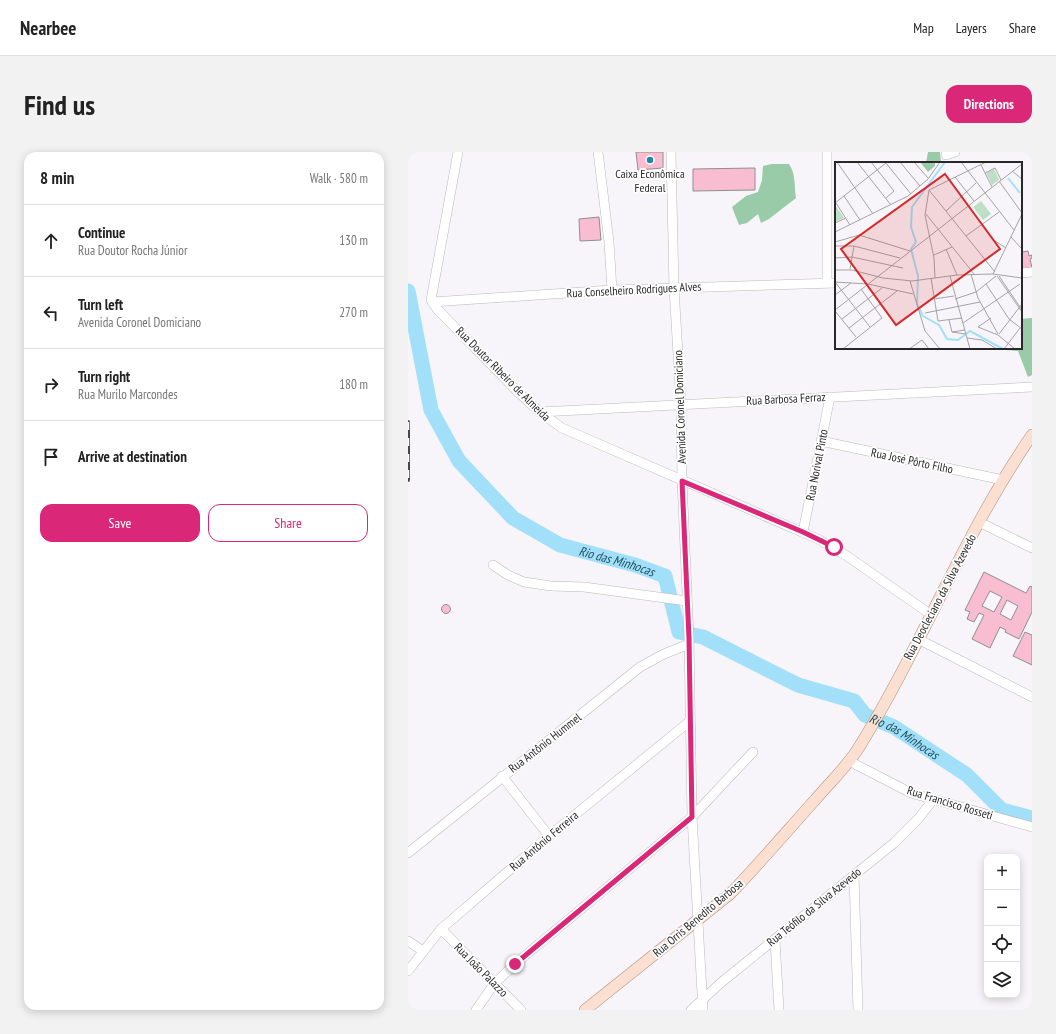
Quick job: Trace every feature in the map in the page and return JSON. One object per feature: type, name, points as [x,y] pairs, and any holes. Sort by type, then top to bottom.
[{"type":"main road","name":"Rua Deocleciano da Silva Azevedo","points":[[849,761],[870,729],[1002,480],[1032,435]]},
{"type":"main road","name":"Rua Orris Benedito Barbosa","points":[[585,1010],[698,920],[750,872],[849,761]]},
{"type":"street","points":[[435,306],[431,296],[458,152]]},
{"type":"street","points":[[598,152],[612,290]]},
{"type":"street","name":"Avenida Coronel Domiciano","points":[[671,152],[674,288],[681,404],[682,481],[688,601],[692,817],[703,1010]]},
{"type":"street","points":[[827,152],[831,283]]},
{"type":"street","points":[[1022,273],[1032,272]]},
{"type":"street","name":"Rua Conselheiro Rodrigues Alves","points":[[435,306],[612,290],[831,283]]},
{"type":"street","name":"Rua Doutor Ribeiro de Almeida","points":[[435,306],[540,412],[562,428],[803,532],[834,547],[930,614]]},
{"type":"street","name":"Rua Barbosa Ferraz","points":[[540,412],[1032,386]]},
{"type":"street","name":"Rua Norival Pinto","points":[[803,532],[830,397]]},
{"type":"street","name":"Rua José Pôrto Filho","points":[[821,441],[1002,480]]},
{"type":"street","points":[[979,522],[1032,548]]},
{"type":"street","points":[[493,565],[508,575],[524,582],[688,601]]},
{"type":"street","points":[[918,639],[1032,697]]},
{"type":"street","name":"Rua Antônio Hummel","points":[[408,853],[502,776],[640,667],[689,641]]},
{"type":"street","name":"Rua Antônio Ferreira","points":[[408,971],[423,950],[441,930],[549,836],[690,721]]},
{"type":"street","points":[[476,1010],[494,984],[540,942],[692,817],[753,752]]},
{"type":"street","name":"Rua Francisco Rosseti","points":[[849,761],[893,785],[933,800],[1032,827]]},
{"type":"street","points":[[502,776],[549,836]]},
{"type":"street","name":"Rua Teófilo da Silva Azevedo","points":[[692,1010],[703,997],[906,832],[933,800]]},
{"type":"street","points":[[854,875],[858,1010]]},
{"type":"street","name":"Rua João Palazzo","points":[[441,930],[521,1010]]},
{"type":"street","points":[[775,940],[779,1010]]},
{"type":"street","points":[[408,941],[423,950]]},
{"type":"green space","points":[[928,152],[940,152],[941,162],[926,162]]},
{"type":"green space","points":[[772,164],[789,164],[794,176],[796,198],[769,219],[761,223],[758,214],[747,223],[739,225],[732,207],[746,196],[758,192],[762,180],[763,166]]},
{"type":"green space","points":[[1032,318],[1032,375],[1028,377],[1018,351],[993,349],[1022,349],[1022,319]]},
{"type":"building","name":"Caixa Econômica Federal","points":[[636,152],[663,152],[663,168],[638,170]]},
{"type":"building","points":[[755,168],[755,190],[693,191],[693,169]]},
{"type":"building","points":[[599,217],[601,240],[580,241],[579,219]]},
{"type":"building","points":[[1028,251],[1029,256],[1032,255],[1032,258],[1030,259],[1032,268],[1022,270],[1022,252]]},
{"type":"building","points":[[984,572],[1026,593],[1030,586],[1032,587],[1032,612],[1019,639],[1005,632],[1006,630],[1000,627],[990,648],[972,639],[984,615],[979,613],[974,622],[967,619],[970,612],[965,610]],"holes":[[[990,591],[1002,597],[994,612],[982,606]],[[1007,600],[1018,606],[1011,620],[1000,614]]]},
{"type":"building","points":[[444,605],[448,605],[450,609],[448,613],[444,613],[442,611],[442,607]]},
{"type":"building","points":[[1025,632],[1032,635],[1032,665],[1013,656]]},
{"type":"waterway","name":"Rio das Minhocas","points":[[408,291],[431,410],[459,461],[513,518],[560,545],[635,565],[665,576],[679,632],[703,637],[798,685],[854,701],[865,715],[894,727],[967,775],[1002,810],[1032,818]]},
{"type":"railway","points":[[408,422],[408,480]]},
{"type":"place","name":"Caixa Econômica Federal","points":[[650,160]]},
{"type":"route","points":[[515,964],[692,817],[689,638],[682,481],[803,532],[834,547]]}]
